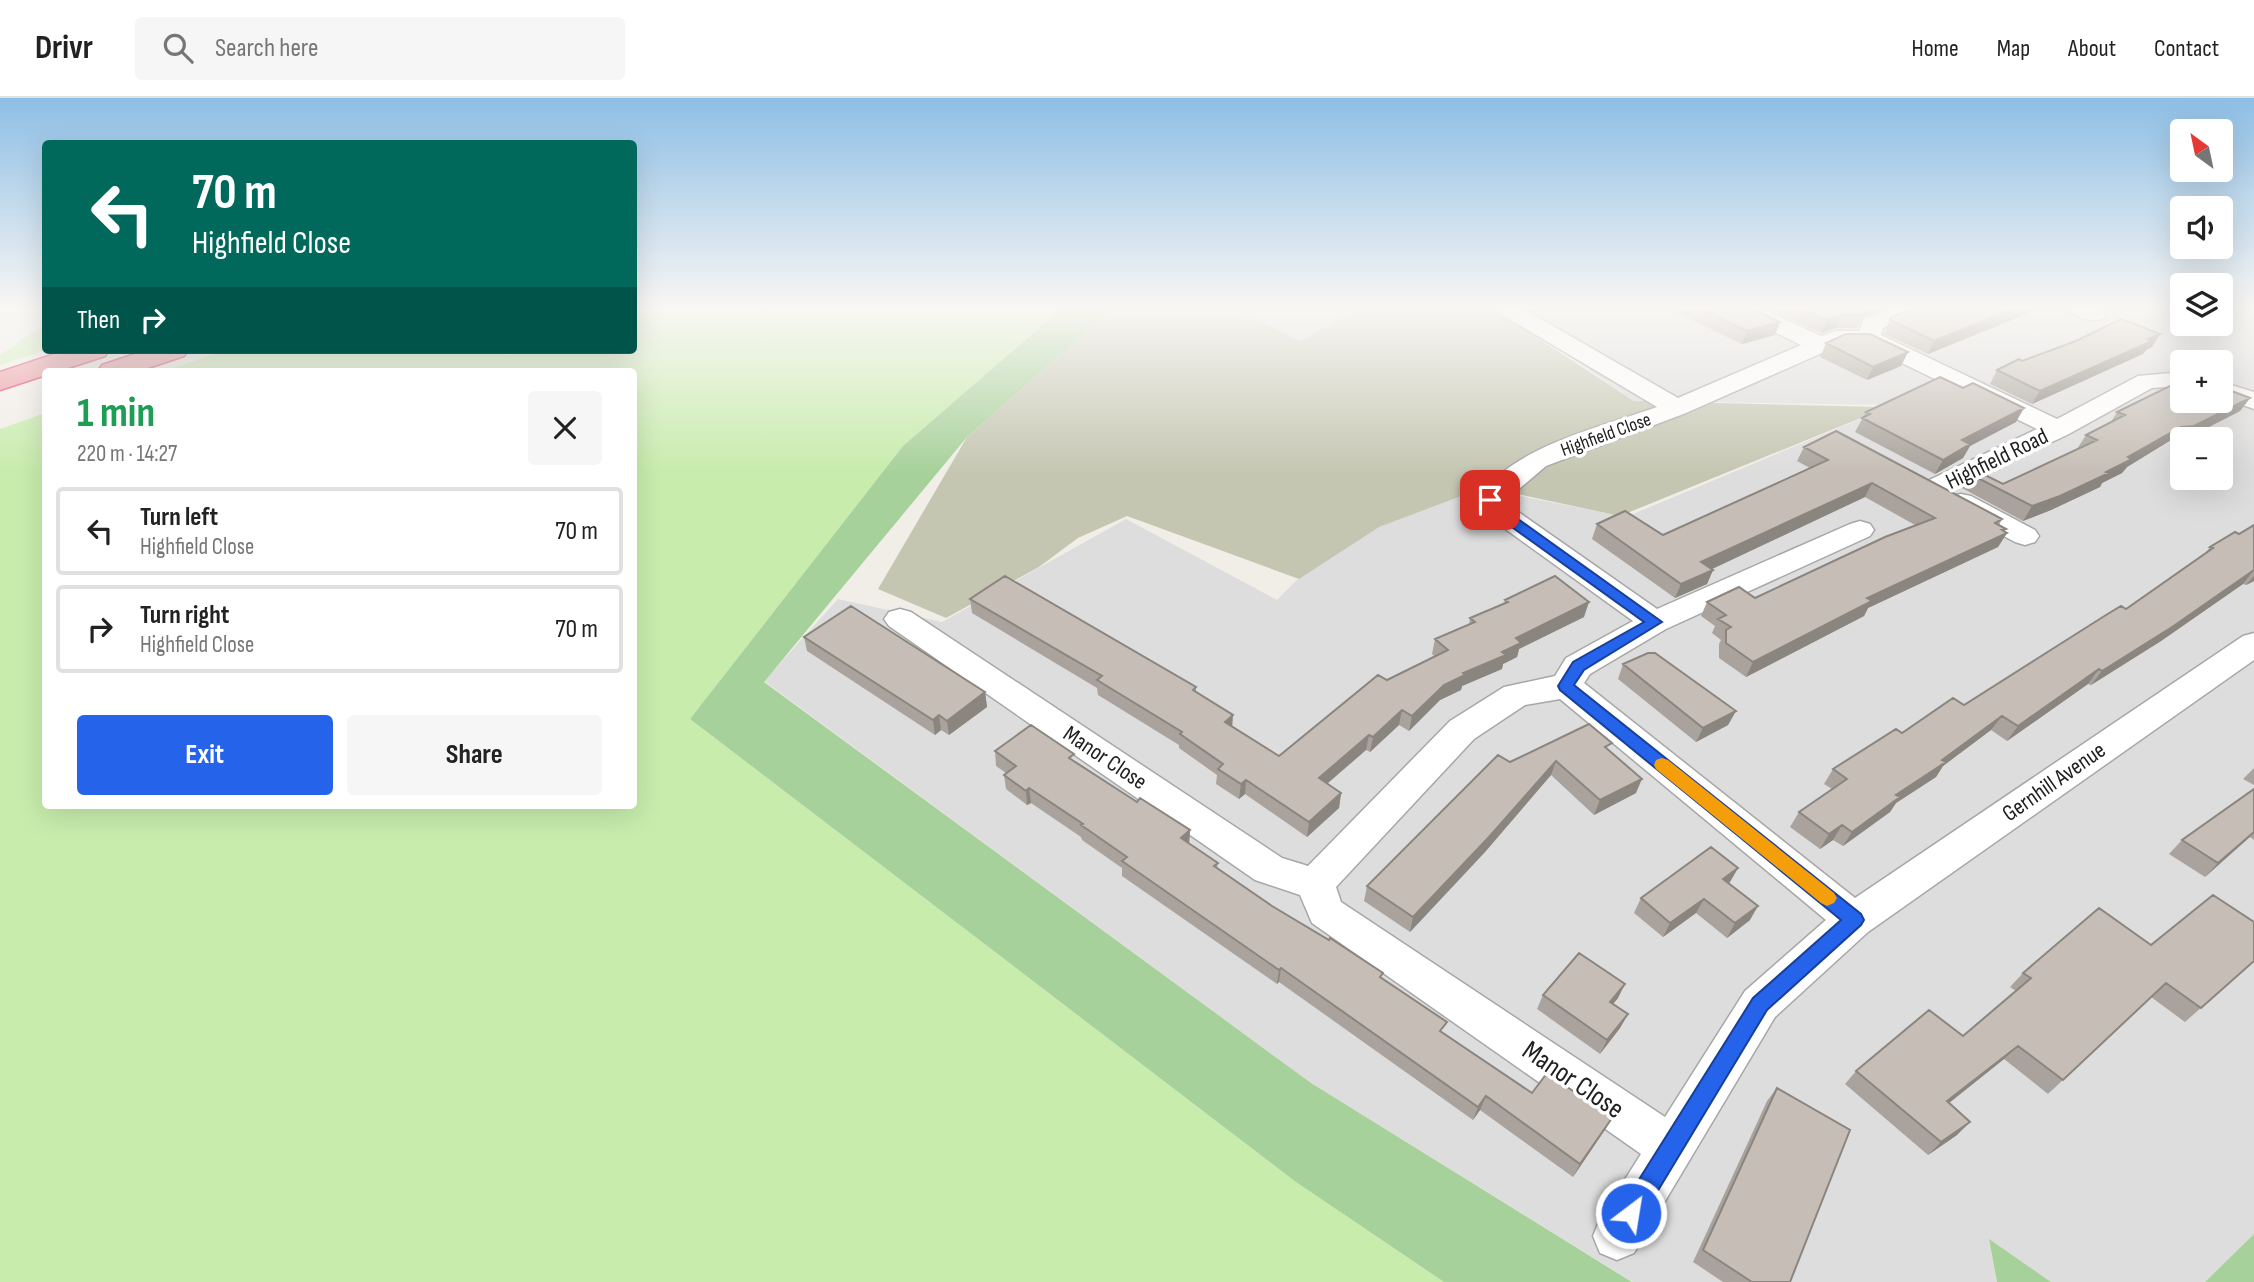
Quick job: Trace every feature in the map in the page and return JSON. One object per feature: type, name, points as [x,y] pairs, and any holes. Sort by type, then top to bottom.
[{"type":"highway","points":[[1,395],[42,375]]},
{"type":"highway","points":[[1,395],[42,394]]},
{"type":"street","points":[[1601,363],[1677,408]]},
{"type":"street","name":"Highfield Close","points":[[1655,622],[1507,517],[1490,500],[1507,482],[1537,460],[1677,408],[1779,363]]},
{"type":"street","name":"Highfield Road","points":[[1921,363],[2058,429]]},
{"type":"street","name":"Highfield Road","points":[[2025,536],[1924,482],[2058,429],[2147,382],[2170,380]]},
{"type":"street","points":[[2233,393],[2254,401]]},
{"type":"street","points":[[1315,884],[1462,730],[1516,695],[1566,686],[1578,666],[1655,622],[1860,530]]},
{"type":"street","name":"Manor Close","points":[[900,619],[1269,869],[1315,884],[1326,912],[1670,1147]]},
{"type":"street","name":"Gernhill Avenue","points":[[1618,1236],[1670,1147],[1760,1004],[1854,920],[2254,644]]},
{"type":"street","points":[[1566,686],[1854,920]]},
{"type":"shaded area","points":[[1051,363],[1576,363],[1634,401],[1880,407],[1895,404],[1620,516],[1485,487],[1379,527],[1299,579],[1127,516],[1078,538],[1039,567],[946,618],[878,589],[967,437]]},
{"type":"shaded area","points":[[1579,363],[2170,363],[2170,413],[2233,413],[2233,363],[2254,363],[2254,1234],[2205,1282],[2051,1282],[1989,1240],[1997,1282],[1633,1282],[1311,1083],[764,681],[838,599],[942,622],[1126,519],[1277,600],[1346,530],[1470,486],[1626,517],[1893,405],[1634,401]]},
{"type":"green space","points":[[187,363],[998,363],[903,446],[690,719],[1296,1182],[1444,1282],[0,1282],[0,429],[42,414],[42,809],[637,809],[637,368],[174,368]]},
{"type":"green space","points":[[998,363],[1051,363],[967,437],[764,682],[1311,1083],[1632,1282],[1444,1282],[1296,1182],[690,719],[903,446]]},
{"type":"green space","points":[[2254,1234],[2254,1282],[2205,1282]]},
{"type":"green space","points":[[1989,1239],[2051,1282],[1997,1282]]},
{"type":"building","points":[[2010,363],[2102,363],[2040,391],[1997,370]]},
{"type":"building","points":[[1940,377],[1963,388],[1973,383],[2024,408],[1962,440],[1970,444],[1943,460],[1862,418],[1870,414],[1866,412]]},
{"type":"building","points":[[2170,386],[2170,413],[2220,413],[2194,426],[2170,427],[2170,433],[2128,457],[2132,459],[2106,472],[2109,473],[2032,506],[1970,474],[1977,471],[2003,484],[2097,440],[2086,435],[2125,415],[2117,412]]},
{"type":"building","points":[[2233,392],[2250,398],[2233,406]]},
{"type":"building","points":[[1836,431],[2002,519],[1995,523],[2006,529],[2002,530],[2007,533],[1867,598],[1872,601],[1753,662],[1726,643],[1726,630],[1731,627],[1718,619],[1726,615],[1707,602],[1739,587],[1755,598],[1885,537],[1935,518],[1872,483],[1701,562],[1713,570],[1681,584],[1597,524],[1625,511],[1663,535],[1828,460],[1804,447]]},
{"type":"building","points":[[2254,525],[2254,570],[2172,627],[2102,671],[2099,669],[2018,726],[2002,716],[1942,760],[1946,762],[1896,795],[1900,797],[1852,832],[1842,825],[1829,834],[1799,812],[1847,779],[1833,769],[1896,729],[1902,733],[1953,698],[1964,705],[2121,606],[2126,609],[2213,548],[2210,547],[2235,532],[2239,534]]},
{"type":"building","points":[[1005,576],[1196,687],[1193,690],[1233,715],[1225,722],[1279,756],[1378,675],[1387,680],[1448,650],[1435,639],[1475,622],[1470,618],[1508,602],[1505,600],[1555,576],[1589,602],[1516,638],[1521,643],[1502,652],[1506,655],[1463,673],[1465,675],[1444,685],[1412,716],[1402,710],[1373,737],[1369,735],[1319,778],[1341,793],[1309,822],[1246,780],[1241,784],[1218,769],[1223,764],[1180,734],[1182,732],[1097,680],[1102,676],[970,599]]},
{"type":"building","points":[[851,606],[985,692],[947,721],[939,715],[933,720],[804,637]]},
{"type":"building","points":[[1648,653],[1655,653],[1736,711],[1703,728],[1623,664]]},
{"type":"building","points":[[1589,724],[1612,743],[1605,747],[1642,779],[1600,800],[1556,761],[1413,917],[1367,886],[1498,755],[1510,762]]},
{"type":"building","points":[[1031,725],[1074,754],[1069,758],[1137,802],[1140,798],[1190,830],[1181,838],[1218,863],[1214,866],[1272,906],[1329,940],[1330,938],[1383,973],[1380,977],[1447,1022],[1440,1031],[1532,1093],[1547,1073],[1612,1118],[1580,1164],[1486,1096],[1478,1107],[1281,968],[1279,970],[1122,861],[1127,857],[1081,825],[1083,824],[1029,788],[1026,791],[1004,775],[1016,766],[995,751]]},
{"type":"building","points":[[2254,789],[2254,832],[2218,863],[2182,840]]},
{"type":"building","points":[[1711,847],[1738,868],[1723,879],[1758,906],[1735,923],[1704,899],[1670,923],[1641,898]]},
{"type":"building","points":[[2213,895],[2254,922],[2254,961],[2201,1008],[2166,983],[2063,1080],[2018,1046],[1947,1101],[1970,1122],[1941,1142],[1856,1071],[1929,1010],[1963,1036],[2031,978],[2023,973],[2099,908],[2151,945]]},
{"type":"building","points":[[1579,953],[1625,984],[1610,1002],[1628,1014],[1607,1040],[1543,995]]},
{"type":"building","points":[[1777,1088],[1850,1130],[1790,1282],[1752,1282],[1703,1250]]},
{"type":"slow traffic","points":[[1662,765],[1827,898]]},
{"type":"route","points":[[1490,500],[1507,517],[1655,622],[1578,666],[1566,686],[1854,920],[1760,1004],[1631,1213]]}]
